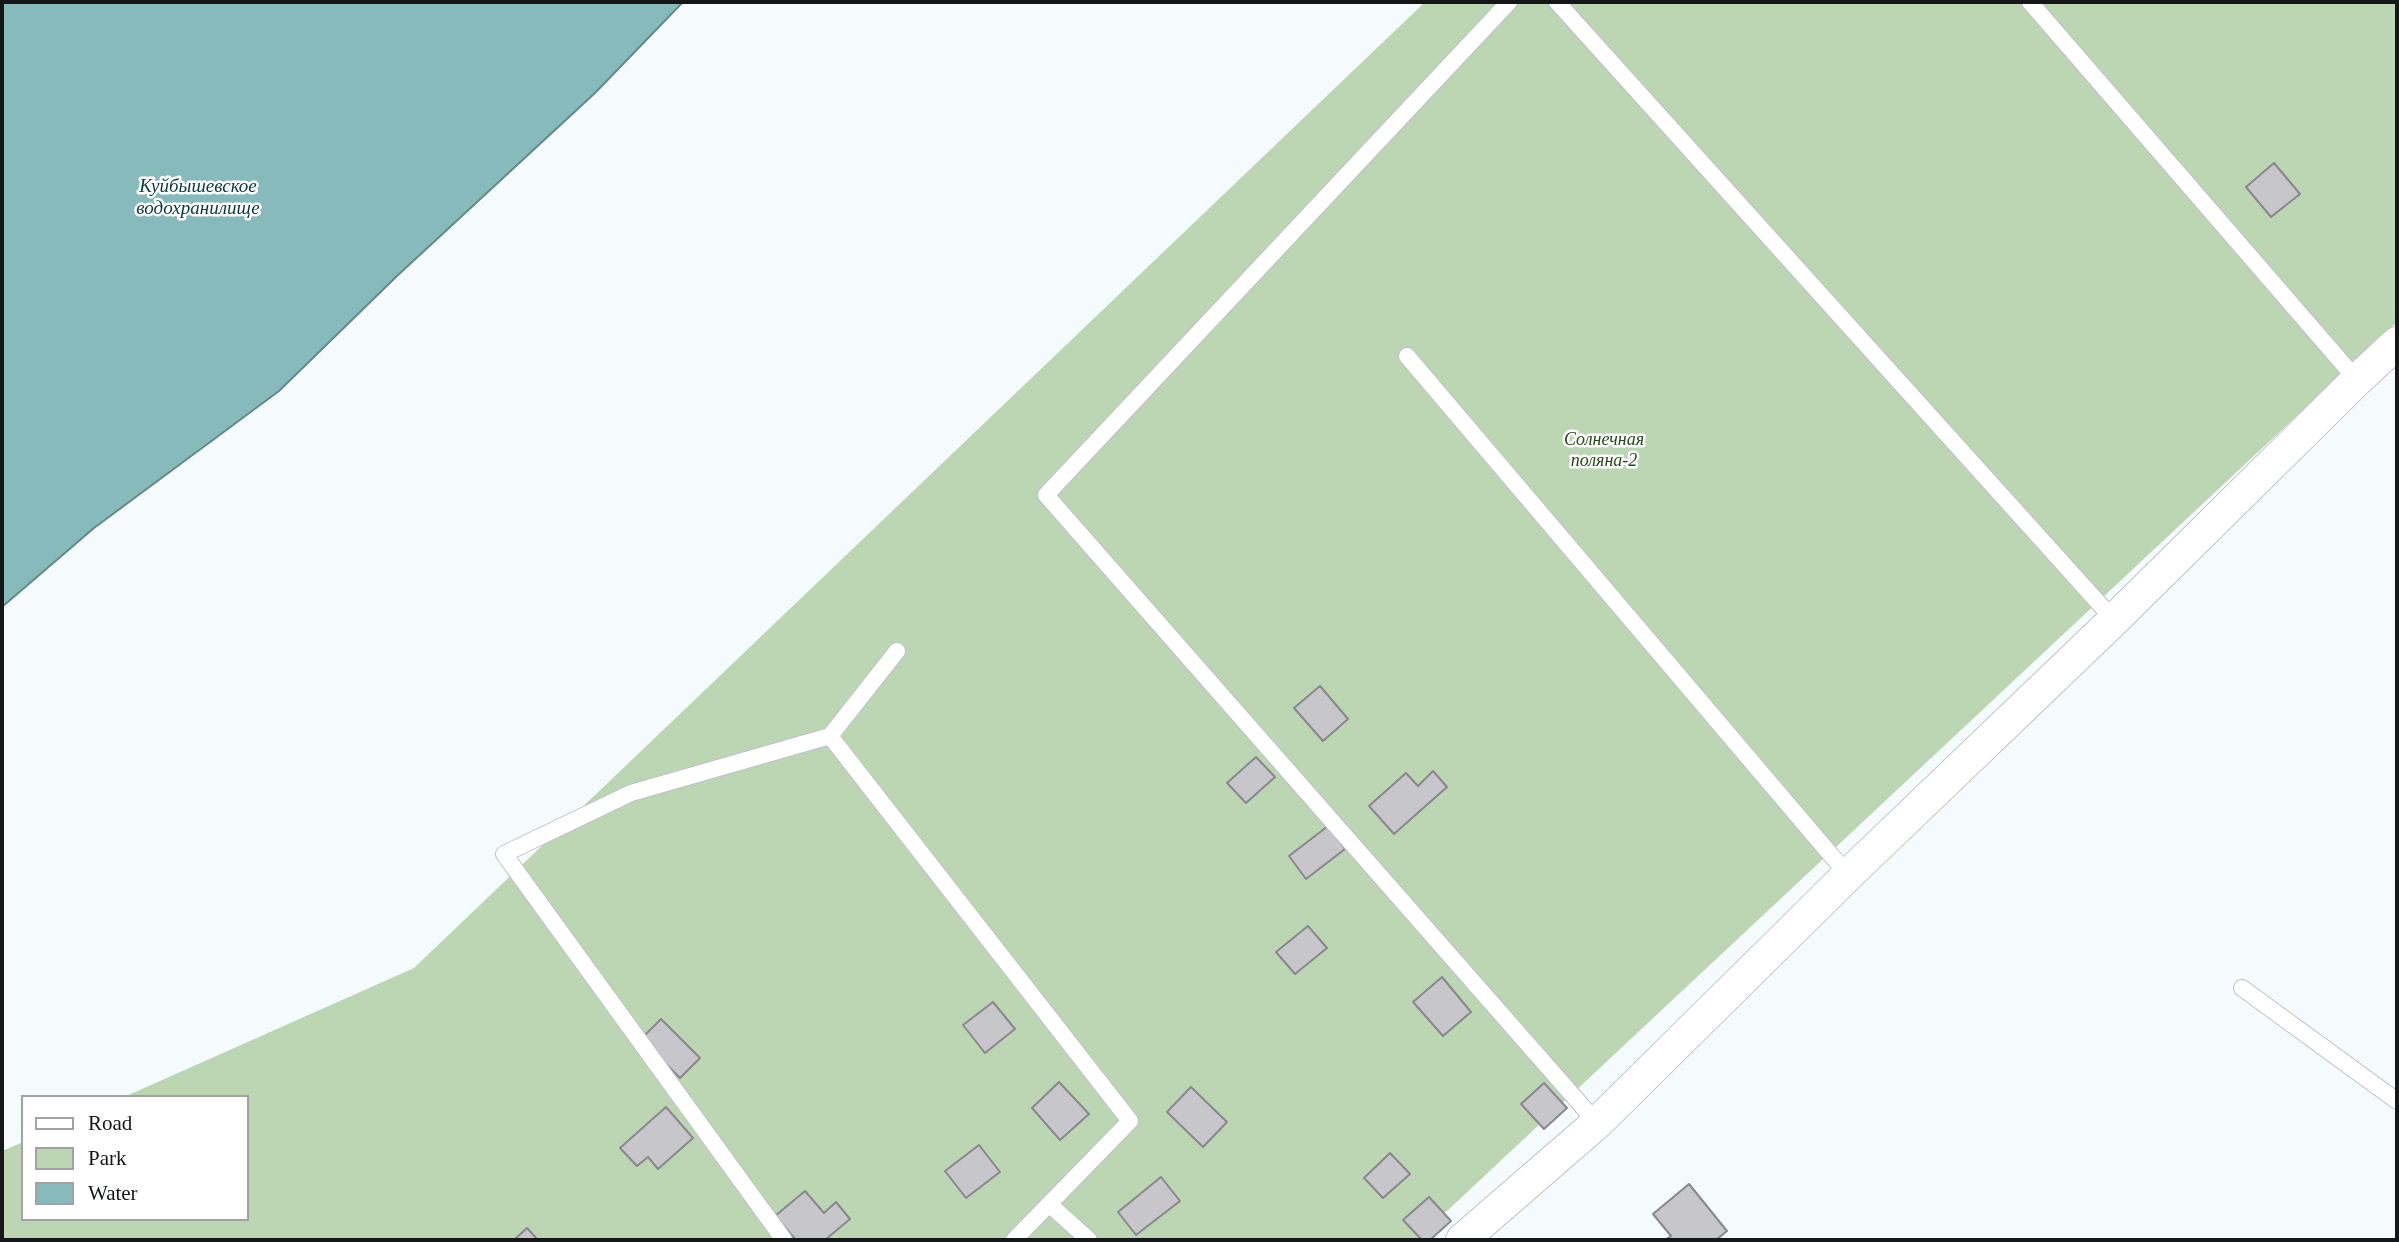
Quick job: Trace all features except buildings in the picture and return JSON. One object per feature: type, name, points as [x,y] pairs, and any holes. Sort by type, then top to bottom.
[{"type":"street","points":[[1462,1240],[1597,1123],[1848,875],[2115,620],[2397,343]]},
{"type":"lane","points":[[1509,2],[1045,495],[1597,1123]]},
{"type":"lane","points":[[1557,2],[2115,620]]},
{"type":"lane","points":[[2030,2],[2357,380]]},
{"type":"lane","points":[[1407,356],[1848,875]]},
{"type":"lane","points":[[784,1240],[504,854],[631,793],[830,736],[897,651]]},
{"type":"lane","points":[[830,736],[1130,1121],[1014,1240]]},
{"type":"lane","points":[[2242,988],[2397,1101]]},
{"type":"lane","points":[[1049,1204],[1089,1240]]},
{"type":"green space","name":"Солнечная поляна-2","points":[[1425,2],[2397,2],[2397,322],[1416,1240],[2,1240],[2,1151],[21,1143],[21,1221],[248,1221],[248,1095],[128,1095],[414,968]]},
{"type":"water","name":"Куйбышевское водохранилище","points":[[2,2],[683,2],[595,93],[397,276],[279,391],[94,528],[2,607]]}]
